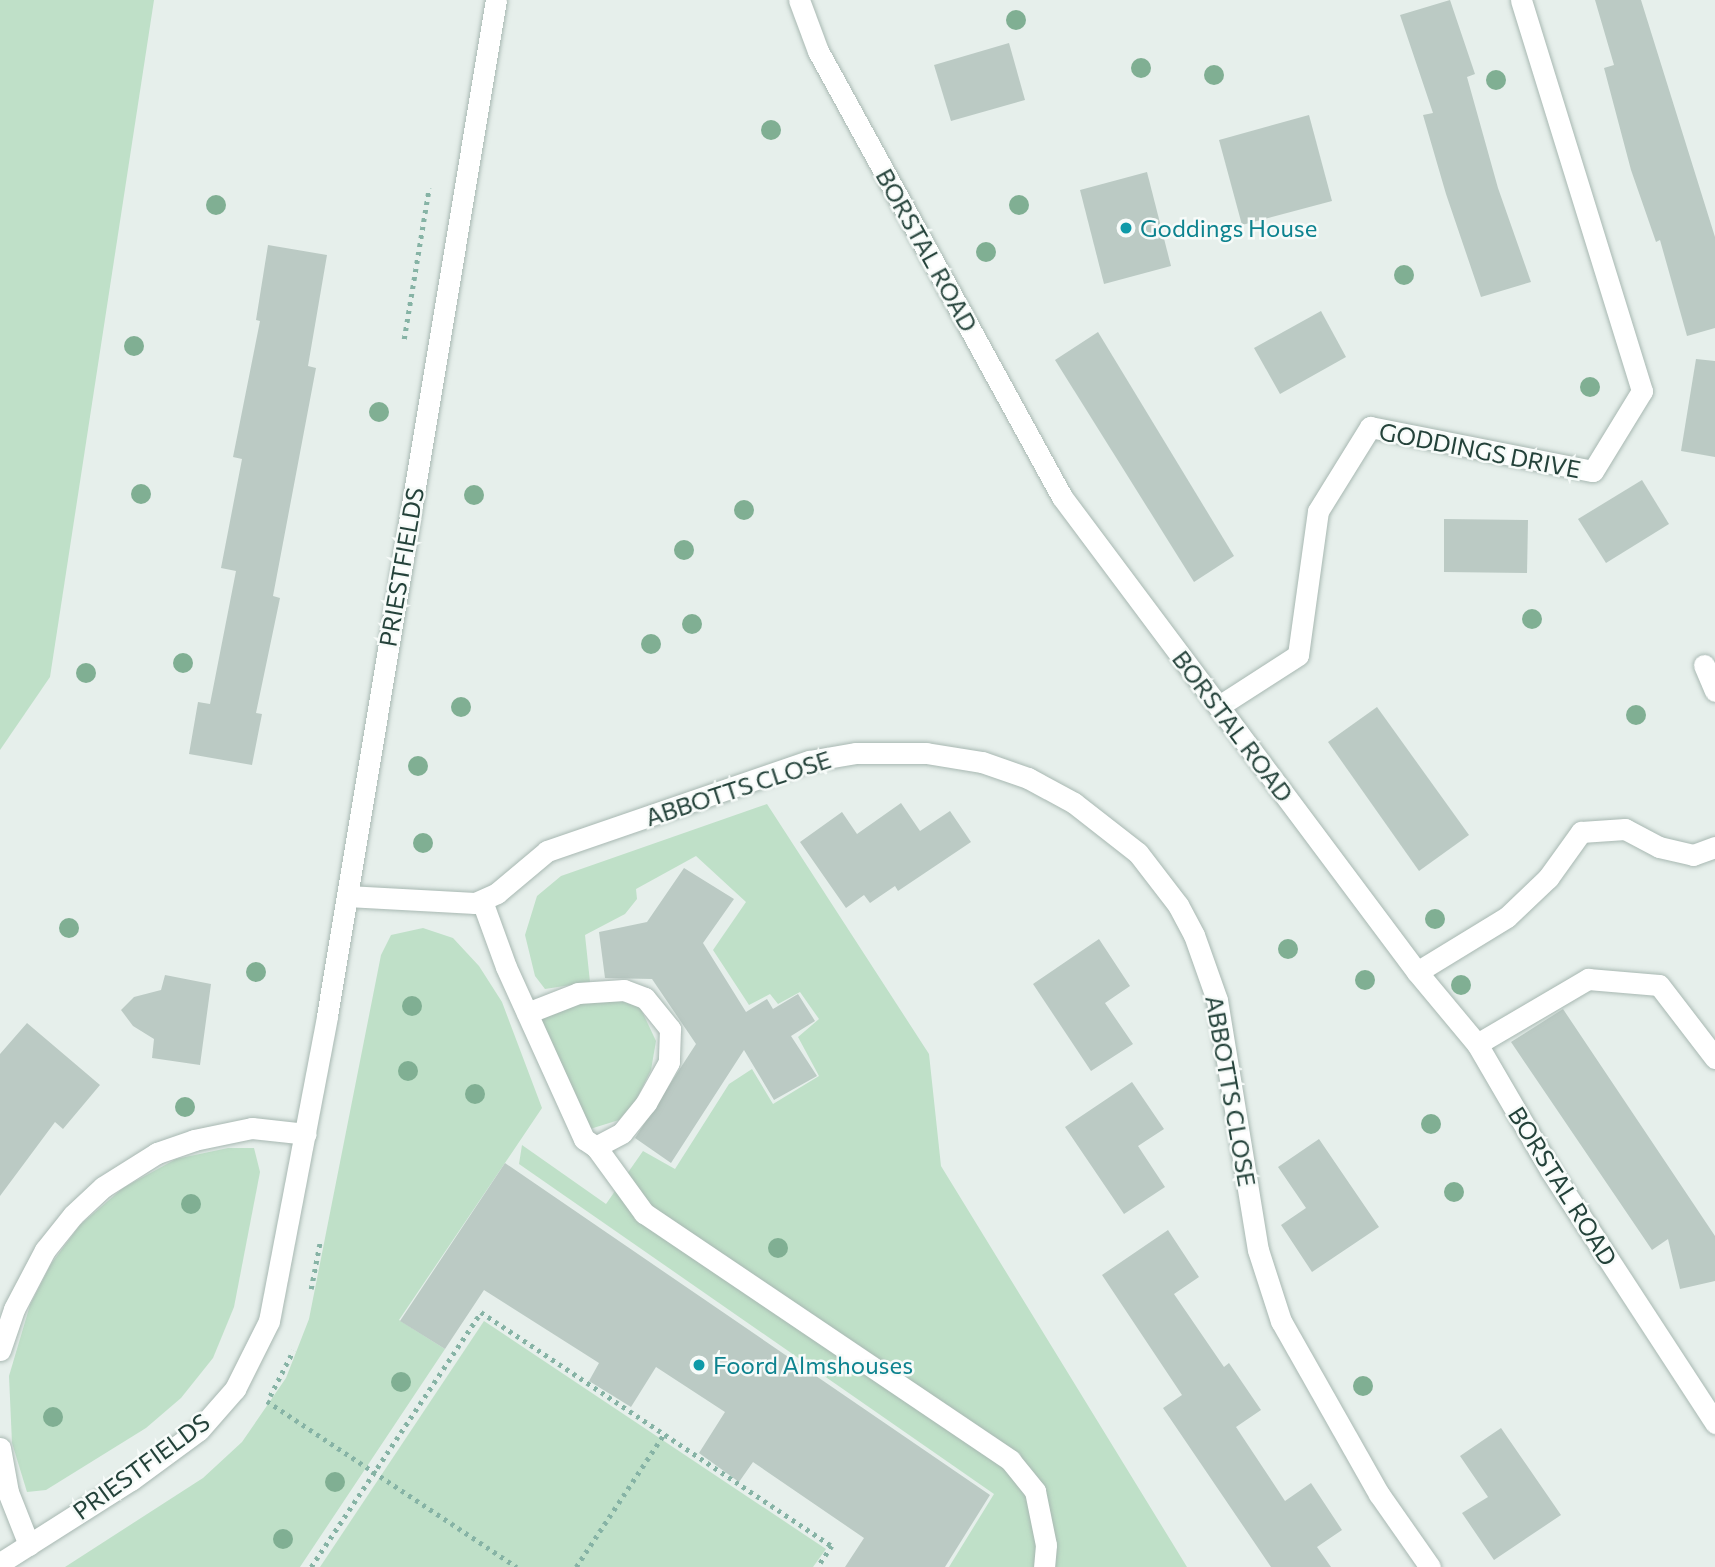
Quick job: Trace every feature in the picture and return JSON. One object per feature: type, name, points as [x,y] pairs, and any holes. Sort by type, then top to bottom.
[{"type":"street","name":"PRIESTFIELDS","points":[[0,1563],[199,1430],[235,1389],[269,1321],[306,1133],[347,896],[496,0]]},
{"type":"street","name":"BORSTAL ROAD","points":[[799,0],[818,51],[1062,497],[1417,972],[1477,1044],[1551,1171],[1715,1423]]},
{"type":"street","name":"GODDINGS DRIVE","points":[[1219,706],[1298,655],[1318,511],[1370,427],[1593,471],[1642,391],[1521,0]]},
{"type":"street","points":[[1704,665],[1715,691]]},
{"type":"street","name":"ABBOTTS CLOSE","points":[[482,901],[547,851],[809,761],[856,752],[926,753],[990,764],[1045,787],[1099,820],[1138,853],[1165,887],[1203,955],[1224,1033],[1258,1250],[1280,1321],[1379,1494],[1430,1567]]},
{"type":"street","points":[[1417,972],[1507,917],[1548,878],[1581,832],[1625,829],[1659,847],[1693,855],[1715,847]]},
{"type":"street","points":[[347,896],[441,904],[482,901],[527,1013],[584,1139],[596,1147],[643,1213],[985,1441],[1024,1473],[1040,1504],[1044,1567]]},
{"type":"street","points":[[1477,1044],[1588,979],[1659,985],[1715,1058]]},
{"type":"street","points":[[527,1013],[579,993],[624,990],[645,998],[670,1029],[669,1062],[646,1103],[622,1133],[596,1147]]},
{"type":"street","points":[[0,1350],[14,1309],[45,1250],[73,1214],[103,1187],[157,1153],[194,1140],[252,1128],[306,1133]]},
{"type":"street","points":[[0,1448],[8,1492],[29,1545]]},
{"type":"path","points":[[402,349],[429,185]]},
{"type":"path","points":[[311,1567],[481,1312],[832,1546],[818,1567]]},
{"type":"path","points":[[267,1401],[517,1567]]},
{"type":"path","points":[[576,1567],[664,1434]]},
{"type":"green space","points":[[0,0],[154,0],[50,677],[0,750]]},
{"type":"green space","points":[[767,804],[929,1054],[941,1166],[1187,1567],[949,1567],[994,1494],[519,1164],[522,1145],[606,1204],[643,1151],[675,1169],[729,1084],[752,1069],[773,1104],[819,1076],[798,1037],[819,1019],[800,992],[778,1004],[770,994],[749,1005],[713,950],[746,902],[696,856],[636,889],[637,899],[625,914],[585,935],[590,982],[545,989],[535,976],[525,935],[537,896],[561,876]]},
{"type":"green space","points":[[423,928],[453,938],[479,966],[502,1002],[542,1108],[399,1320],[445,1349],[300,1567],[65,1567],[203,1478],[242,1442],[286,1378],[309,1319],[381,955],[391,935]]},
{"type":"green space","points":[[614,999],[640,1007],[656,1041],[651,1070],[636,1100],[619,1120],[590,1129],[537,1016],[585,1001]]},
{"type":"green space","points":[[228,1148],[254,1148],[260,1172],[234,1307],[213,1358],[181,1398],[146,1428],[46,1490],[27,1492],[12,1443],[9,1376],[30,1305],[51,1264],[80,1225],[123,1188],[176,1159]]},
{"type":"green space","points":[[484,1321],[826,1549],[813,1567],[320,1567]]},
{"type":"building","points":[[1450,0],[1475,74],[1467,77],[1498,188],[1531,282],[1481,297],[1423,115],[1433,113],[1400,15]]},
{"type":"building","points":[[1595,0],[1641,0],[1715,237],[1715,328],[1687,336],[1660,240],[1656,242],[1631,170],[1604,68],[1614,65]]},
{"type":"building","points":[[1009,43],[1025,100],[951,121],[934,65]]},
{"type":"building","points":[[1309,115],[1332,201],[1242,225],[1219,140]]},
{"type":"building","name":"Goddings House","points":[[1147,172],[1171,266],[1104,284],[1080,190]]},
{"type":"building","points":[[268,245],[327,255],[308,366],[316,368],[273,596],[280,598],[256,713],[262,714],[252,765],[189,754],[198,702],[210,704],[236,571],[221,568],[242,459],[233,457],[260,321],[256,320]]},
{"type":"building","points":[[1321,311],[1346,357],[1280,394],[1254,348]]},
{"type":"building","points":[[1098,332],[1234,556],[1194,582],[1055,360]]},
{"type":"building","points":[[1696,359],[1715,361],[1715,457],[1681,451]]},
{"type":"building","points":[[1642,480],[1669,524],[1606,563],[1578,519]]},
{"type":"building","points":[[1444,519],[1528,520],[1527,573],[1444,572]]},
{"type":"building","points":[[1377,707],[1469,835],[1419,871],[1328,742]]},
{"type":"building","points":[[901,803],[920,831],[950,811],[971,842],[898,891],[895,886],[870,903],[864,895],[846,908],[800,842],[842,812],[857,834]]},
{"type":"building","points":[[684,868],[734,899],[703,943],[746,1012],[767,999],[773,1009],[798,994],[815,1021],[791,1036],[817,1076],[774,1100],[744,1050],[671,1163],[635,1138],[696,1044],[652,979],[605,978],[599,932],[647,922]]},
{"type":"building","points":[[1099,939],[1130,986],[1105,1003],[1133,1044],[1091,1071],[1033,984]]},
{"type":"building","points":[[165,975],[211,984],[200,1065],[152,1058],[154,1039],[133,1026],[121,1010],[134,997],[161,990]]},
{"type":"building","points":[[1563,1009],[1715,1236],[1715,1281],[1680,1289],[1668,1239],[1652,1250],[1511,1042]]},
{"type":"building","points":[[27,1023],[100,1085],[63,1129],[55,1122],[0,1196],[0,1054]]},
{"type":"building","points":[[1132,1082],[1164,1129],[1138,1146],[1165,1187],[1124,1214],[1065,1127]]},
{"type":"building","points":[[1319,1139],[1379,1227],[1312,1272],[1281,1225],[1306,1208],[1278,1167]]},
{"type":"building","name":"Foord Almshouses","points":[[505,1163],[990,1495],[945,1567],[845,1567],[864,1538],[753,1462],[739,1482],[699,1453],[725,1412],[656,1367],[631,1407],[589,1381],[599,1363],[484,1290],[445,1349],[400,1321]]},
{"type":"building","points":[[1168,1230],[1199,1277],[1174,1294],[1224,1367],[1229,1363],[1261,1410],[1236,1427],[1285,1501],[1311,1483],[1342,1530],[1317,1547],[1331,1567],[1271,1567],[1163,1408],[1182,1395],[1102,1275]]},
{"type":"building","points":[[1501,1428],[1561,1515],[1494,1560],[1462,1513],[1488,1497],[1460,1456]]},
{"type":"place","name":"Goddings House","points":[[1126,228]]},
{"type":"place","name":"Foord Almshouses","points":[[699,1365]]}]
